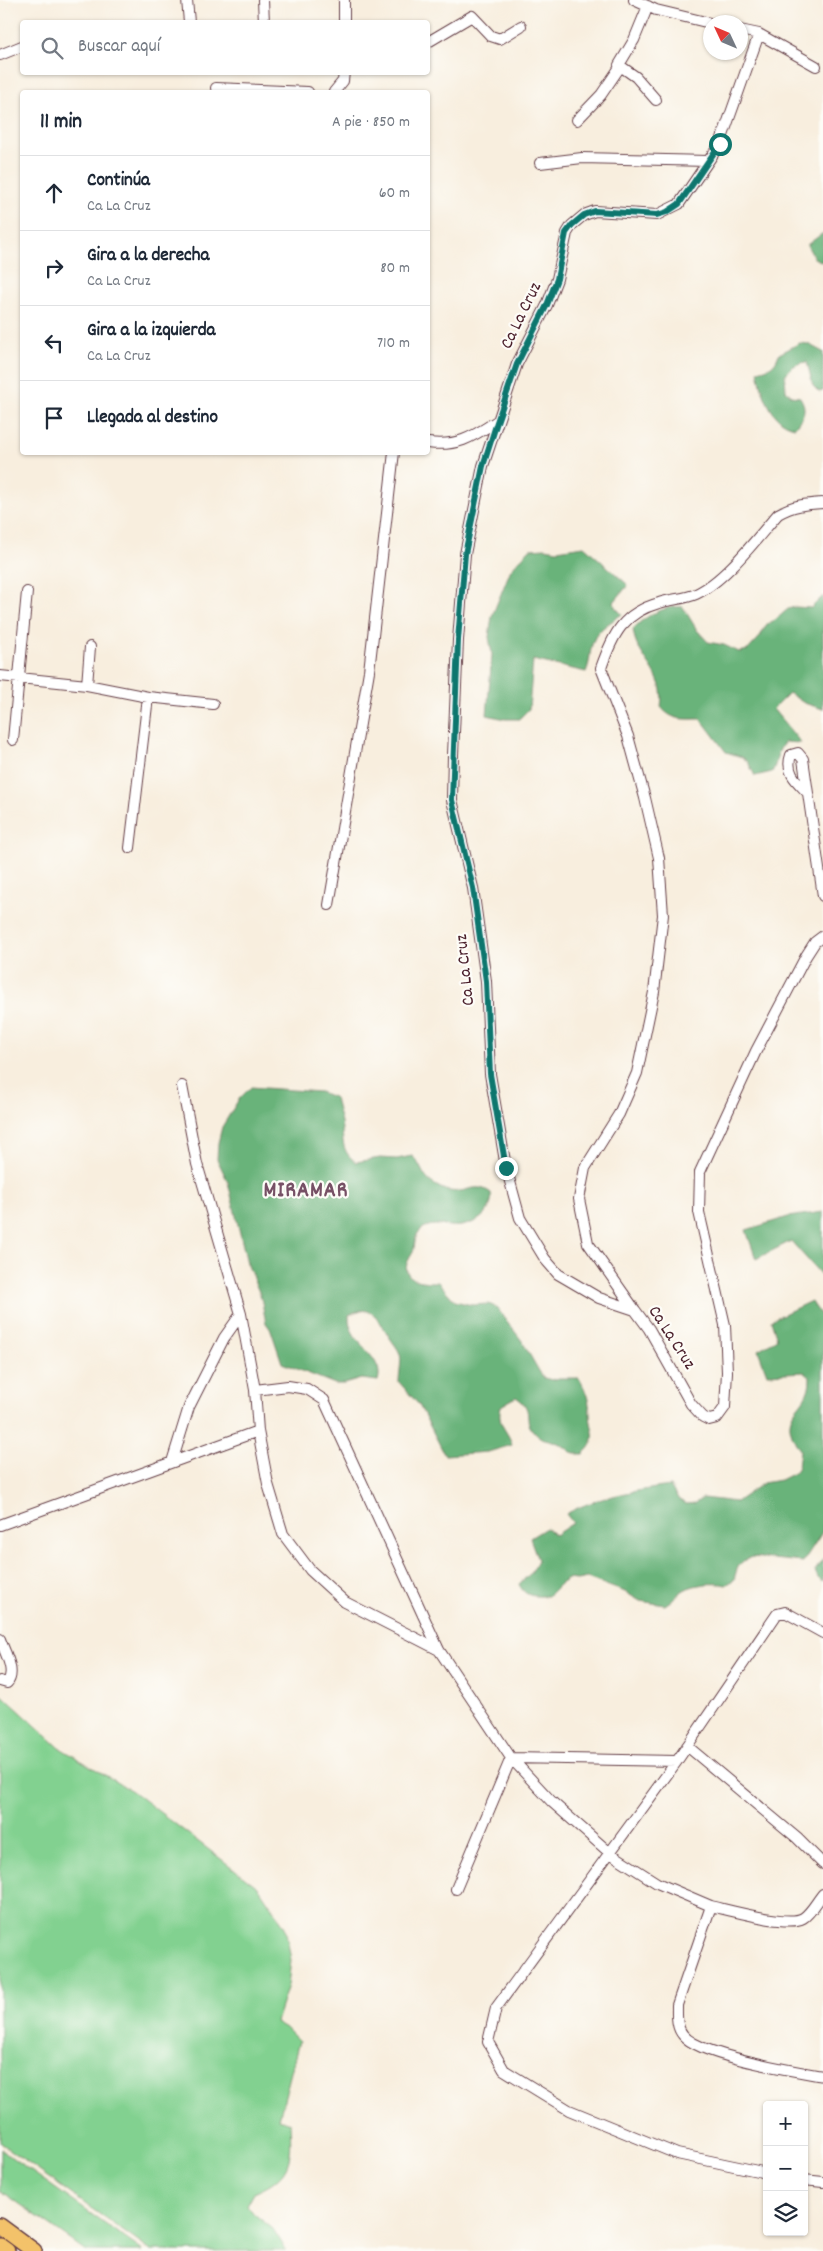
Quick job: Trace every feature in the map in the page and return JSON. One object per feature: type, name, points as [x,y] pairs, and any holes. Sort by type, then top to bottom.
[{"type":"highway","points":[[0,2226],[34,2251]]},
{"type":"highway","points":[[0,2246],[7,2251]]},
{"type":"street","points":[[187,0],[189,20]]},
{"type":"street","points":[[263,0],[264,20]]},
{"type":"street","points":[[344,0],[344,20]]},
{"type":"street","points":[[634,0],[648,6],[703,21]]},
{"type":"street","points":[[577,120],[602,95],[620,67],[620,63],[634,40],[648,6]]},
{"type":"street","points":[[430,41],[472,16],[491,36],[500,39],[521,26]]},
{"type":"street","points":[[748,32],[758,34],[816,66]]},
{"type":"street","name":"Ca La Cruz","points":[[758,34],[720,144],[679,204],[667,212],[657,215],[595,211],[584,215],[566,233],[557,279],[547,305],[517,364],[483,466],[465,554],[458,640],[452,800],[473,888],[486,981],[490,1074],[506,1168],[520,1218],[545,1259],[558,1274],[599,1298],[635,1310],[650,1329],[692,1404],[703,1417],[709,1420],[717,1418],[725,1407],[728,1372],[724,1325],[699,1212],[700,1172],[760,1042],[806,956],[815,942],[823,936]]},
{"type":"street","points":[[0,55],[20,47]]},
{"type":"street","points":[[620,67],[636,77],[656,100]]},
{"type":"street","points":[[336,90],[343,81],[344,75]]},
{"type":"street","points":[[216,88],[262,90]]},
{"type":"street","points":[[540,163],[582,158],[708,161]]},
{"type":"street","points":[[430,443],[449,445],[469,439],[497,422]]},
{"type":"street","points":[[329,905],[369,671],[394,455]]},
{"type":"street","points":[[635,1310],[588,1243],[580,1199],[585,1168],[619,1114],[637,1072],[654,992],[663,915],[659,858],[645,798],[628,736],[601,668],[618,629],[638,611],[658,603],[697,594],[724,574],[778,514],[788,508],[803,504],[823,503]]},
{"type":"street","points":[[13,740],[27,592]]},
{"type":"street","points":[[87,685],[90,647]]},
{"type":"street","points":[[0,676],[87,685],[148,697],[213,704]]},
{"type":"street","points":[[130,848],[148,697]]},
{"type":"street","points":[[808,793],[823,896]]},
{"type":"street","points":[[182,1086],[197,1164],[241,1314],[255,1390],[258,1431],[268,1484],[283,1534],[310,1570],[345,1602],[440,1650]]},
{"type":"street","points":[[172,1462],[189,1407],[224,1338],[241,1314]]},
{"type":"street","points":[[255,1390],[288,1386],[307,1389],[324,1400],[440,1650],[510,1758],[552,1802],[610,1853],[657,1883],[711,1906],[755,1917],[798,1920],[808,1914],[823,1894]]},
{"type":"street","points":[[0,1525],[258,1431]]},
{"type":"street","points":[[763,2173],[677,2154],[569,2110],[504,2070],[488,2042],[496,2008],[677,1761],[777,1614],[786,1612],[823,1633]]},
{"type":"street","points":[[0,1639],[11,1671],[9,1680],[6,1683],[0,1680]]},
{"type":"street","points":[[687,1746],[797,1838],[823,1864]]},
{"type":"street","points":[[510,1758],[677,1761]]},
{"type":"street","points":[[456,1889],[510,1758]]},
{"type":"street","points":[[711,1906],[677,2005],[677,2022],[683,2035],[697,2045],[745,2061],[823,2076]]},
{"type":"street","points":[[808,2180],[823,2182]]},
{"type":"green space","points":[[823,233],[823,262],[814,258],[807,245]]},
{"type":"green space","points":[[800,343],[808,344],[823,352],[823,391],[819,392],[813,386],[807,362],[794,366],[785,375],[786,391],[792,396],[800,397],[804,406],[802,416],[795,427],[780,420],[769,406],[758,371],[771,366],[779,354]]},
{"type":"green space","points":[[584,546],[628,585],[614,602],[615,607],[622,614],[603,628],[595,637],[586,672],[533,660],[529,709],[519,719],[505,719],[487,715],[492,654],[489,637],[492,616],[511,569],[530,549],[545,548],[557,550]]},
{"type":"green space","points":[[823,596],[823,709],[804,703],[789,693],[773,709],[801,743],[785,742],[780,749],[772,772],[755,776],[748,762],[742,757],[726,752],[701,719],[674,717],[665,712],[661,707],[662,695],[660,684],[635,640],[633,629],[643,620],[662,610],[683,607],[697,630],[708,642],[724,645],[739,652],[748,650],[759,638],[767,624],[788,609],[795,607],[811,608]]},
{"type":"green space","points":[[251,1087],[320,1092],[335,1098],[345,1149],[347,1154],[356,1162],[412,1156],[429,1180],[441,1188],[448,1191],[461,1191],[480,1188],[491,1193],[488,1211],[474,1222],[461,1226],[434,1225],[420,1231],[416,1237],[414,1249],[406,1269],[408,1274],[417,1280],[438,1282],[455,1301],[472,1305],[489,1304],[497,1308],[522,1341],[544,1378],[552,1380],[579,1378],[588,1399],[593,1434],[592,1443],[583,1454],[574,1454],[560,1444],[537,1435],[529,1424],[527,1409],[522,1401],[516,1397],[501,1406],[500,1413],[501,1423],[512,1445],[488,1452],[445,1455],[419,1405],[399,1382],[401,1360],[398,1350],[374,1315],[364,1310],[349,1315],[350,1325],[359,1342],[377,1364],[379,1372],[378,1381],[361,1379],[344,1384],[335,1384],[282,1363],[271,1330],[266,1323],[261,1297],[247,1263],[228,1182],[217,1159],[222,1127],[239,1099]]},
{"type":"green space","points":[[823,1212],[823,1277],[791,1241],[756,1259],[746,1230],[788,1217]]},
{"type":"green space","points":[[811,1301],[823,1318],[823,1531],[803,1562],[752,1557],[741,1563],[734,1580],[726,1585],[693,1586],[681,1592],[665,1605],[640,1601],[625,1592],[587,1578],[568,1579],[548,1596],[531,1595],[524,1592],[519,1584],[531,1573],[538,1560],[530,1538],[546,1528],[555,1535],[573,1523],[566,1514],[578,1508],[616,1495],[670,1486],[679,1500],[687,1504],[695,1503],[703,1498],[736,1502],[763,1483],[780,1480],[794,1473],[798,1467],[800,1450],[792,1436],[791,1418],[805,1397],[809,1388],[810,1377],[804,1372],[767,1374],[758,1350],[777,1339],[771,1320]]},
{"type":"green space","points":[[823,1559],[823,1582],[818,1578],[815,1571]]},
{"type":"green space","points":[[0,1693],[60,1748],[132,1791],[259,1888],[285,1927],[291,1960],[288,1985],[276,2022],[286,2028],[299,2041],[279,2119],[290,2123],[290,2157],[283,2173],[267,2186],[254,2192],[247,2205],[254,2214],[273,2229],[287,2251],[151,2251],[0,2143]]},
{"type":"green space","points":[[0,2149],[143,2251],[86,2251],[0,2190]]},
{"type":"district","name":"MIRAMAR","points":[[306,1191]]},
{"type":"route","points":[[506,1168],[490,1074],[486,981],[473,888],[452,800],[458,640],[465,554],[483,466],[517,364],[547,305],[557,279],[566,233],[584,215],[595,211],[657,215],[674,208],[679,204],[720,144]]}]
